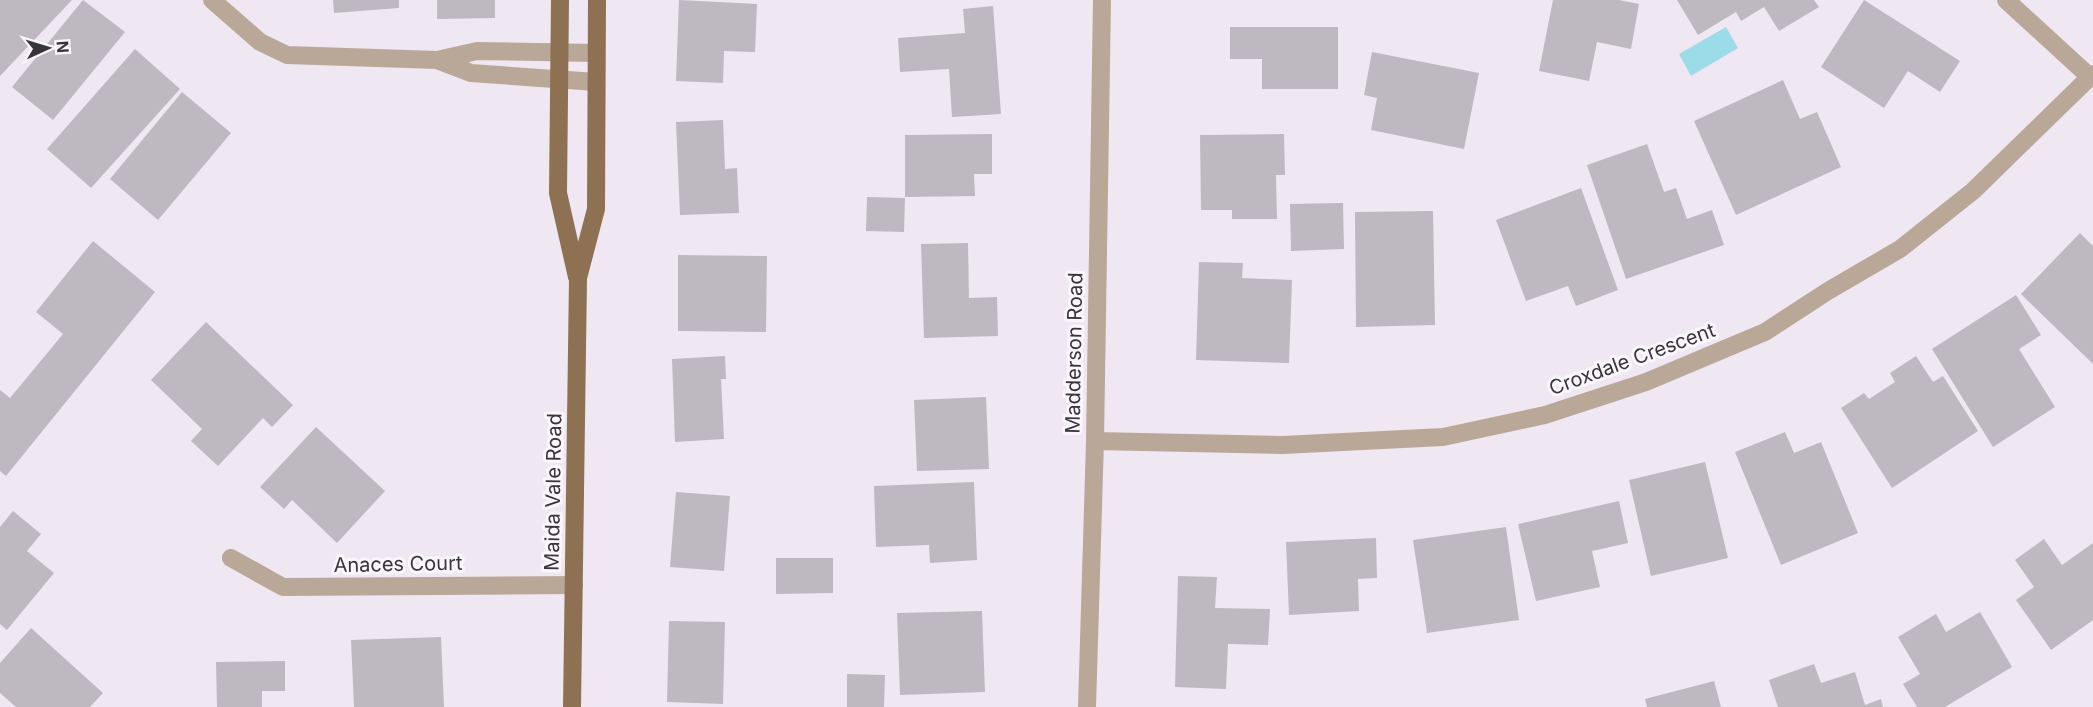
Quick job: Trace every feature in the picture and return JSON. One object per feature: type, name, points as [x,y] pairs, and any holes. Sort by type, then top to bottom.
[{"type":"main road","name":"Maida Vale Road","points":[[560,0],[558,193],[578,278]]},
{"type":"main road","name":"Maida Vale Road","points":[[572,707],[578,278],[596,209],[597,0]]},
{"type":"street","points":[[212,0],[260,42],[287,55],[437,60],[477,51],[596,53]]},
{"type":"street","name":"Madderson Road","points":[[1087,707],[1095,441],[1102,0]]},
{"type":"street","points":[[2006,0],[2092,76]]},
{"type":"street","points":[[437,60],[471,73],[596,82]]},
{"type":"street","name":"Croxdale Crescent","points":[[1095,441],[1283,445],[1443,437],[1545,415],[1646,382],[1765,332],[1828,291],[1900,249],[1973,191],[2092,76]]},
{"type":"street","name":"Anaces Court","points":[[231,558],[283,587],[574,585]]},
{"type":"water","points":[[1726,27],[1738,48],[1691,76],[1679,54]]},
{"type":"building","points":[[0,0],[72,0],[0,76]]},
{"type":"building","points":[[83,0],[125,32],[53,120],[12,87]]},
{"type":"building","points":[[333,0],[399,0],[399,8],[334,13]]},
{"type":"building","points":[[437,0],[495,0],[495,18],[437,19]]},
{"type":"building","points":[[679,0],[757,4],[755,52],[724,51],[723,83],[676,81]]},
{"type":"building","points":[[1553,0],[1619,0],[1639,4],[1631,49],[1597,42],[1589,81],[1539,71]]},
{"type":"building","points":[[1677,0],[1814,0],[1819,7],[1779,31],[1764,7],[1741,21],[1736,12],[1698,35]]},
{"type":"building","points":[[1864,0],[1960,61],[1940,92],[1908,71],[1884,108],[1821,67]]},
{"type":"building","points":[[993,6],[1001,114],[952,117],[949,69],[900,72],[898,38],[965,33],[963,9]]},
{"type":"building","points":[[1230,27],[1338,27],[1338,89],[1262,89],[1262,59],[1230,59]]},
{"type":"building","points":[[135,49],[180,89],[91,188],[47,149]]},
{"type":"building","points":[[1372,52],[1479,73],[1464,149],[1371,130],[1377,98],[1364,95]]},
{"type":"building","points":[[1783,80],[1800,119],[1817,112],[1841,167],[1736,215],[1694,121]]},
{"type":"building","points":[[182,92],[231,133],[158,220],[110,179]]},
{"type":"building","points":[[723,120],[725,169],[737,168],[739,213],[680,215],[676,122]]},
{"type":"building","points":[[992,134],[992,174],[974,174],[975,196],[905,197],[905,135]]},
{"type":"building","points":[[1284,134],[1285,175],[1276,175],[1277,219],[1232,219],[1232,210],[1201,210],[1200,135]]},
{"type":"building","points":[[1647,144],[1664,192],[1676,188],[1687,219],[1712,210],[1724,245],[1626,279],[1587,165]]},
{"type":"building","points":[[1581,188],[1618,290],[1576,306],[1568,286],[1526,301],[1496,220]]},
{"type":"building","points":[[867,197],[905,198],[904,232],[866,231]]},
{"type":"building","points":[[1343,203],[1344,249],[1291,251],[1290,204]]},
{"type":"building","points":[[1433,211],[1435,325],[1356,327],[1355,212]]},
{"type":"building","points":[[2080,233],[2093,246],[2093,364],[2021,294]]},
{"type":"building","points":[[93,241],[155,292],[6,476],[0,471],[0,390],[10,398],[63,334],[36,312]]},
{"type":"building","points":[[968,243],[969,298],[997,297],[998,336],[924,338],[921,244]]},
{"type":"building","points":[[678,255],[767,256],[766,332],[678,331]]},
{"type":"building","points":[[1199,262],[1243,263],[1242,278],[1292,280],[1289,363],[1196,360]]},
{"type":"building","points":[[2016,295],[2041,335],[2019,349],[2055,407],[1993,447],[1932,349]]},
{"type":"building","points":[[206,322],[293,405],[272,427],[263,418],[218,466],[191,441],[202,429],[151,380]]},
{"type":"building","points":[[725,356],[726,379],[721,379],[724,439],[675,442],[672,359]]},
{"type":"building","points":[[1916,356],[1933,382],[1943,376],[1978,431],[1892,488],[1841,408],[1864,393],[1869,399],[1895,382],[1890,373]]},
{"type":"building","points":[[986,397],[989,469],[917,471],[914,400]]},
{"type":"building","points":[[316,427],[385,491],[337,543],[292,500],[284,509],[260,487]]},
{"type":"building","points":[[1785,432],[1794,453],[1821,442],[1858,533],[1781,565],[1735,452]]},
{"type":"building","points":[[1705,462],[1728,558],[1651,576],[1629,480]]},
{"type":"building","points":[[974,482],[977,560],[930,563],[929,545],[876,547],[874,486]]},
{"type":"building","points":[[676,492],[730,496],[724,571],[670,567]]},
{"type":"building","points":[[1619,501],[1628,543],[1592,551],[1600,587],[1536,601],[1518,524]]},
{"type":"building","points":[[13,511],[41,534],[27,551],[54,573],[7,630],[0,624],[0,527]]},
{"type":"building","points":[[1506,527],[1519,620],[1427,633],[1413,540]]},
{"type":"building","points":[[1376,538],[1377,578],[1358,579],[1359,611],[1289,615],[1286,542]]},
{"type":"building","points":[[2044,539],[2062,565],[2093,543],[2093,620],[2051,650],[2016,600],[2034,587],[2015,560]]},
{"type":"building","points":[[776,558],[833,558],[833,593],[776,594]]},
{"type":"building","points":[[1178,576],[1217,577],[1215,608],[1270,609],[1268,645],[1228,644],[1226,689],[1175,687]]},
{"type":"building","points":[[982,611],[985,692],[900,695],[897,613]]},
{"type":"building","points":[[1980,612],[2012,667],[1945,707],[1917,707],[1903,684],[1920,674],[1898,637],[1936,614],[1946,632]]},
{"type":"building","points":[[669,621],[725,622],[723,704],[667,702]]},
{"type":"building","points":[[31,628],[103,693],[90,707],[16,707],[0,693],[0,663]]},
{"type":"building","points":[[441,637],[444,707],[354,707],[351,640]]},
{"type":"building","points":[[285,661],[285,691],[262,691],[262,707],[217,707],[216,662]]},
{"type":"building","points":[[1814,664],[1821,683],[1855,672],[1865,705],[1881,699],[1883,707],[1778,707],[1769,680]]},
{"type":"building","points":[[847,674],[885,675],[884,707],[847,707]]},
{"type":"building","points":[[1714,681],[1721,707],[1647,707],[1645,699]]}]
